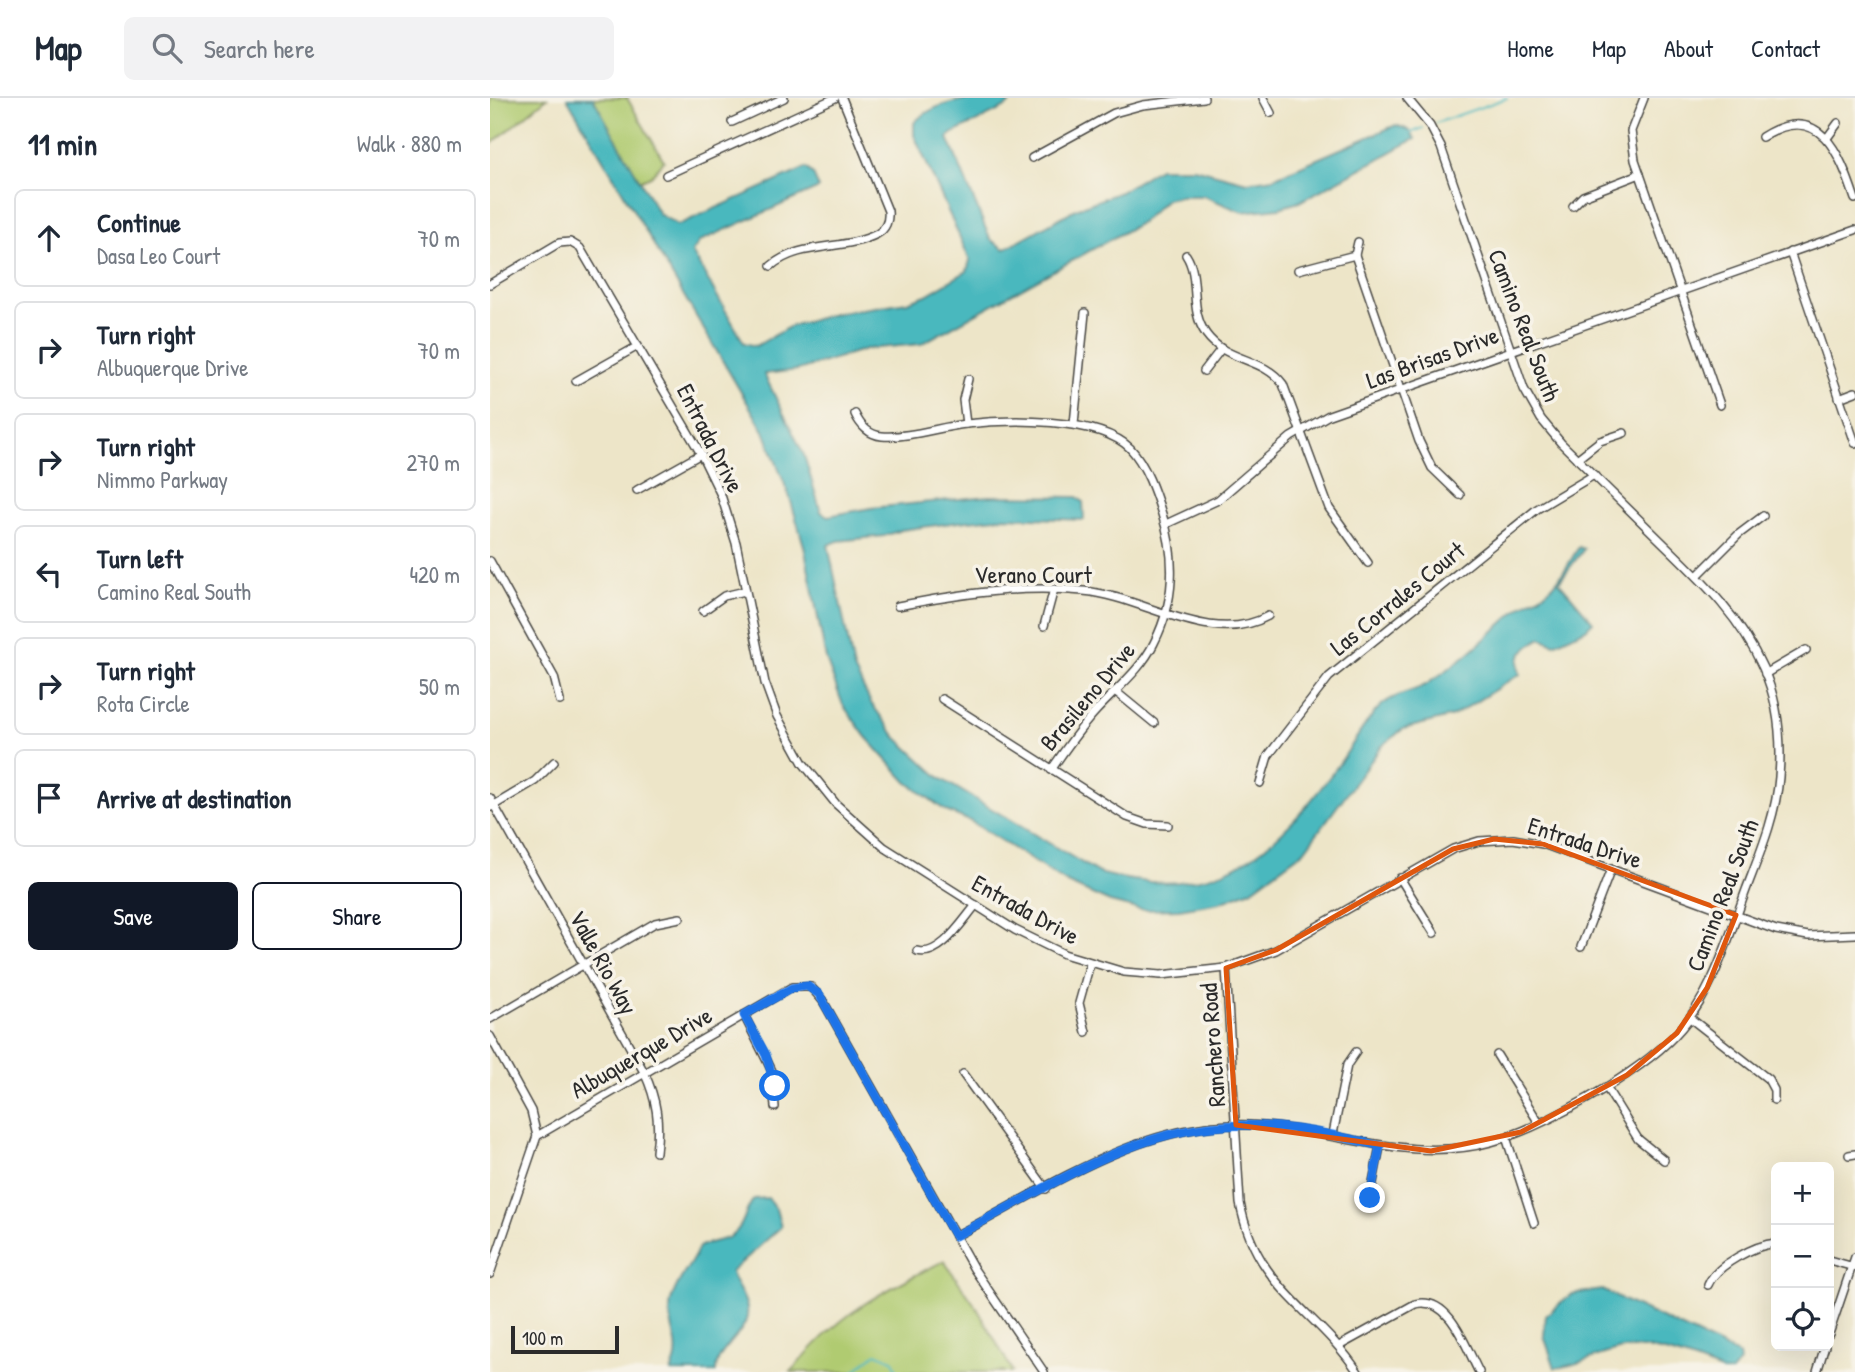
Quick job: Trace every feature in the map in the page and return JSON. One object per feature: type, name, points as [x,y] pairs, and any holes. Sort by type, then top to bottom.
[{"type":"street","points":[[732,122],[784,98]]},
{"type":"street","points":[[666,175],[835,98]]},
{"type":"street","points":[[771,267],[793,253],[874,235],[887,223],[888,211],[842,98]]},
{"type":"street","points":[[1032,158],[1114,113],[1143,105],[1204,98]]},
{"type":"street","points":[[1263,98],[1271,113]]},
{"type":"street","name":"Camino Real South","points":[[955,1236],[1094,1162],[1137,1144],[1191,1130],[1236,1125],[1333,1134],[1406,1150],[1452,1150],[1506,1137],[1539,1123],[1606,1087],[1661,1049],[1690,1018],[1707,988],[1768,832],[1778,787],[1779,728],[1765,674],[1732,614],[1697,576],[1577,459],[1541,419],[1524,389],[1441,147],[1430,126],[1408,98]]},
{"type":"street","points":[[1644,98],[1631,131],[1640,174],[1720,405]]},
{"type":"street","points":[[1827,138],[1838,123]]},
{"type":"street","points":[[1762,137],[1773,130],[1790,126],[1809,129],[1827,138],[1837,149],[1855,199]]},
{"type":"street","points":[[1573,206],[1583,196],[1640,174]]},
{"type":"street","name":"Las Brisas Drive","points":[[1166,524],[1225,495],[1299,431],[1329,415],[1855,230]]},
{"type":"street","name":"Entrada Drive","points":[[490,284],[565,242],[580,248],[701,454],[729,519],[769,695],[787,736],[811,774],[836,804],[884,847],[1039,943],[1090,964],[1140,974],[1186,974],[1226,968],[1276,950],[1453,849],[1494,839],[1543,844],[1794,934],[1855,934]]},
{"type":"street","points":[[1358,242],[1354,255],[1429,464],[1440,478],[1460,495]]},
{"type":"street","points":[[1790,251],[1855,443]]},
{"type":"street","points":[[1186,255],[1193,268],[1197,315],[1205,333],[1220,349],[1260,365],[1283,384],[1329,508],[1367,564]]},
{"type":"street","points":[[1298,270],[1354,255]]},
{"type":"street","points":[[1074,424],[1085,313]]},
{"type":"street","points":[[576,381],[638,346]]},
{"type":"street","points":[[1204,371],[1220,349]]},
{"type":"street","points":[[966,424],[963,400],[968,379]]},
{"type":"street","points":[[1839,398],[1855,392]]},
{"type":"street","name":"Brasileno Drive","points":[[855,414],[864,428],[883,436],[966,424],[1074,424],[1113,436],[1131,449],[1144,467],[1166,524],[1172,569],[1166,613],[1147,656],[1051,770]]},
{"type":"street","points":[[1577,459],[1600,441],[1624,433]]},
{"type":"street","points":[[637,490],[701,454]]},
{"type":"street","name":"Las Corrales Court","points":[[1260,783],[1268,756],[1329,677],[1537,509],[1594,475]]},
{"type":"street","points":[[1697,576],[1739,534],[1763,516]]},
{"type":"street","points":[[490,562],[554,677],[560,701]]},
{"type":"street","points":[[1044,626],[1054,589]]},
{"type":"street","name":"Verano Court","points":[[898,606],[974,592],[1054,589],[1102,593],[1203,625],[1234,628],[1249,625],[1268,616]]},
{"type":"street","points":[[703,611],[715,600],[745,591]]},
{"type":"street","points":[[1765,674],[1806,650]]},
{"type":"street","points":[[1115,691],[1154,723]]},
{"type":"street","points":[[942,699],[1127,817],[1147,824],[1168,825]]},
{"type":"street","points":[[491,803],[535,781],[554,762]]},
{"type":"street","name":"Valle Rio Way","points":[[491,803],[644,1072],[657,1107],[659,1131],[656,1152]]},
{"type":"street","points":[[1581,947],[1611,869]]},
{"type":"street","points":[[1400,878],[1434,933]]},
{"type":"street","points":[[918,951],[926,953],[936,950],[976,905]]},
{"type":"street","points":[[490,1019],[655,923],[680,918]]},
{"type":"street","points":[[1086,1032],[1080,1003],[1090,964]]},
{"type":"street","name":"Ranchero Road","points":[[1226,968],[1240,1203],[1254,1249],[1293,1303],[1339,1346],[1359,1372]]},
{"type":"street","name":"Albuquerque Drive","points":[[537,1136],[744,1015],[792,988],[803,985],[819,994],[955,1236]]},
{"type":"street","points":[[744,1015],[769,1063],[775,1086],[775,1107]]},
{"type":"street","points":[[1690,1018],[1768,1079],[1774,1090],[1774,1101]]},
{"type":"street","points":[[490,1036],[531,1111],[537,1136],[490,1274]]},
{"type":"street","points":[[1333,1134],[1347,1065],[1356,1052]]},
{"type":"street","points":[[1497,1055],[1539,1123]]},
{"type":"street","points":[[963,1074],[1046,1189]]},
{"type":"street","points":[[1606,1087],[1638,1139],[1664,1160]]},
{"type":"street","points":[[1506,1137],[1534,1223]]},
{"type":"street","points":[[1370,1198],[1380,1146]]},
{"type":"street","points":[[955,1236],[985,1287],[1044,1372]]},
{"type":"street","points":[[1708,1285],[1717,1272],[1762,1246],[1771,1244]]},
{"type":"street","points":[[1834,1320],[1855,1257]]},
{"type":"street","points":[[1834,1261],[1853,1267]]},
{"type":"street","points":[[1339,1346],[1415,1304],[1429,1302],[1445,1311],[1479,1372]]},
{"type":"street","points":[[1817,1372],[1823,1351]]},
{"type":"highlighted area","points":[[1494,839],[1543,844],[1736,915],[1707,988],[1677,1033],[1627,1075],[1521,1132],[1431,1151],[1236,1125],[1226,968],[1276,950],[1453,849]]},
{"type":"green space","points":[[490,98],[547,98],[490,145]]},
{"type":"green space","points":[[581,98],[627,98],[664,161],[651,176],[632,184]]},
{"type":"green space","points":[[944,1261],[977,1308],[1013,1372],[791,1372],[825,1335],[860,1307]]},
{"type":"water","points":[[567,98],[593,98],[659,214],[678,225],[806,168],[813,174],[819,188],[700,241],[692,252],[744,343],[756,346],[791,326],[837,313],[907,302],[926,295],[967,271],[970,260],[914,135],[914,123],[923,115],[946,104],[971,99],[1010,98],[1009,104],[1004,108],[951,134],[948,138],[990,239],[1004,249],[1076,209],[1120,192],[1159,168],[1194,168],[1247,182],[1273,178],[1396,125],[1409,130],[1415,139],[1299,202],[1279,208],[1242,212],[1204,196],[1166,199],[1142,222],[921,344],[866,349],[798,370],[764,374],[804,455],[821,512],[828,516],[871,508],[989,496],[1077,497],[1083,502],[1084,520],[1005,517],[901,530],[884,536],[838,541],[828,545],[854,669],[871,703],[896,737],[940,778],[1099,873],[1141,881],[1177,882],[1210,877],[1239,865],[1265,847],[1290,824],[1315,796],[1383,704],[1422,687],[1440,675],[1521,607],[1553,586],[1579,547],[1584,549],[1559,582],[1593,622],[1586,629],[1554,644],[1541,638],[1536,641],[1526,648],[1520,657],[1520,674],[1453,716],[1403,729],[1382,746],[1304,851],[1251,890],[1220,902],[1179,909],[1141,910],[1110,902],[1069,884],[970,821],[946,811],[907,782],[866,737],[843,705],[826,659],[804,546],[790,498],[764,431]]},
{"type":"water","points":[[768,1198],[776,1209],[781,1227],[731,1272],[747,1308],[744,1325],[721,1355],[716,1372],[671,1372],[676,1343],[670,1310],[673,1294],[680,1280],[699,1247],[731,1236],[739,1228],[754,1199]]},
{"type":"water","points":[[1602,1290],[1731,1351],[1739,1356],[1740,1362],[1731,1372],[1723,1372],[1674,1354],[1635,1348],[1614,1351],[1555,1368],[1544,1336],[1546,1315],[1572,1294]]},
{"type":"waterway","points":[[1436,123],[1507,98]]},
{"type":"waterway","points":[[1411,133],[1423,128]]},
{"type":"waterway","points":[[853,1372],[876,1353],[893,1360],[898,1372]]},
{"type":"route","points":[[775,1086],[766,1055],[744,1015],[797,985],[807,986],[819,994],[955,1236],[1094,1162],[1162,1136],[1212,1127],[1251,1125],[1309,1130],[1380,1146],[1370,1198]]}]
